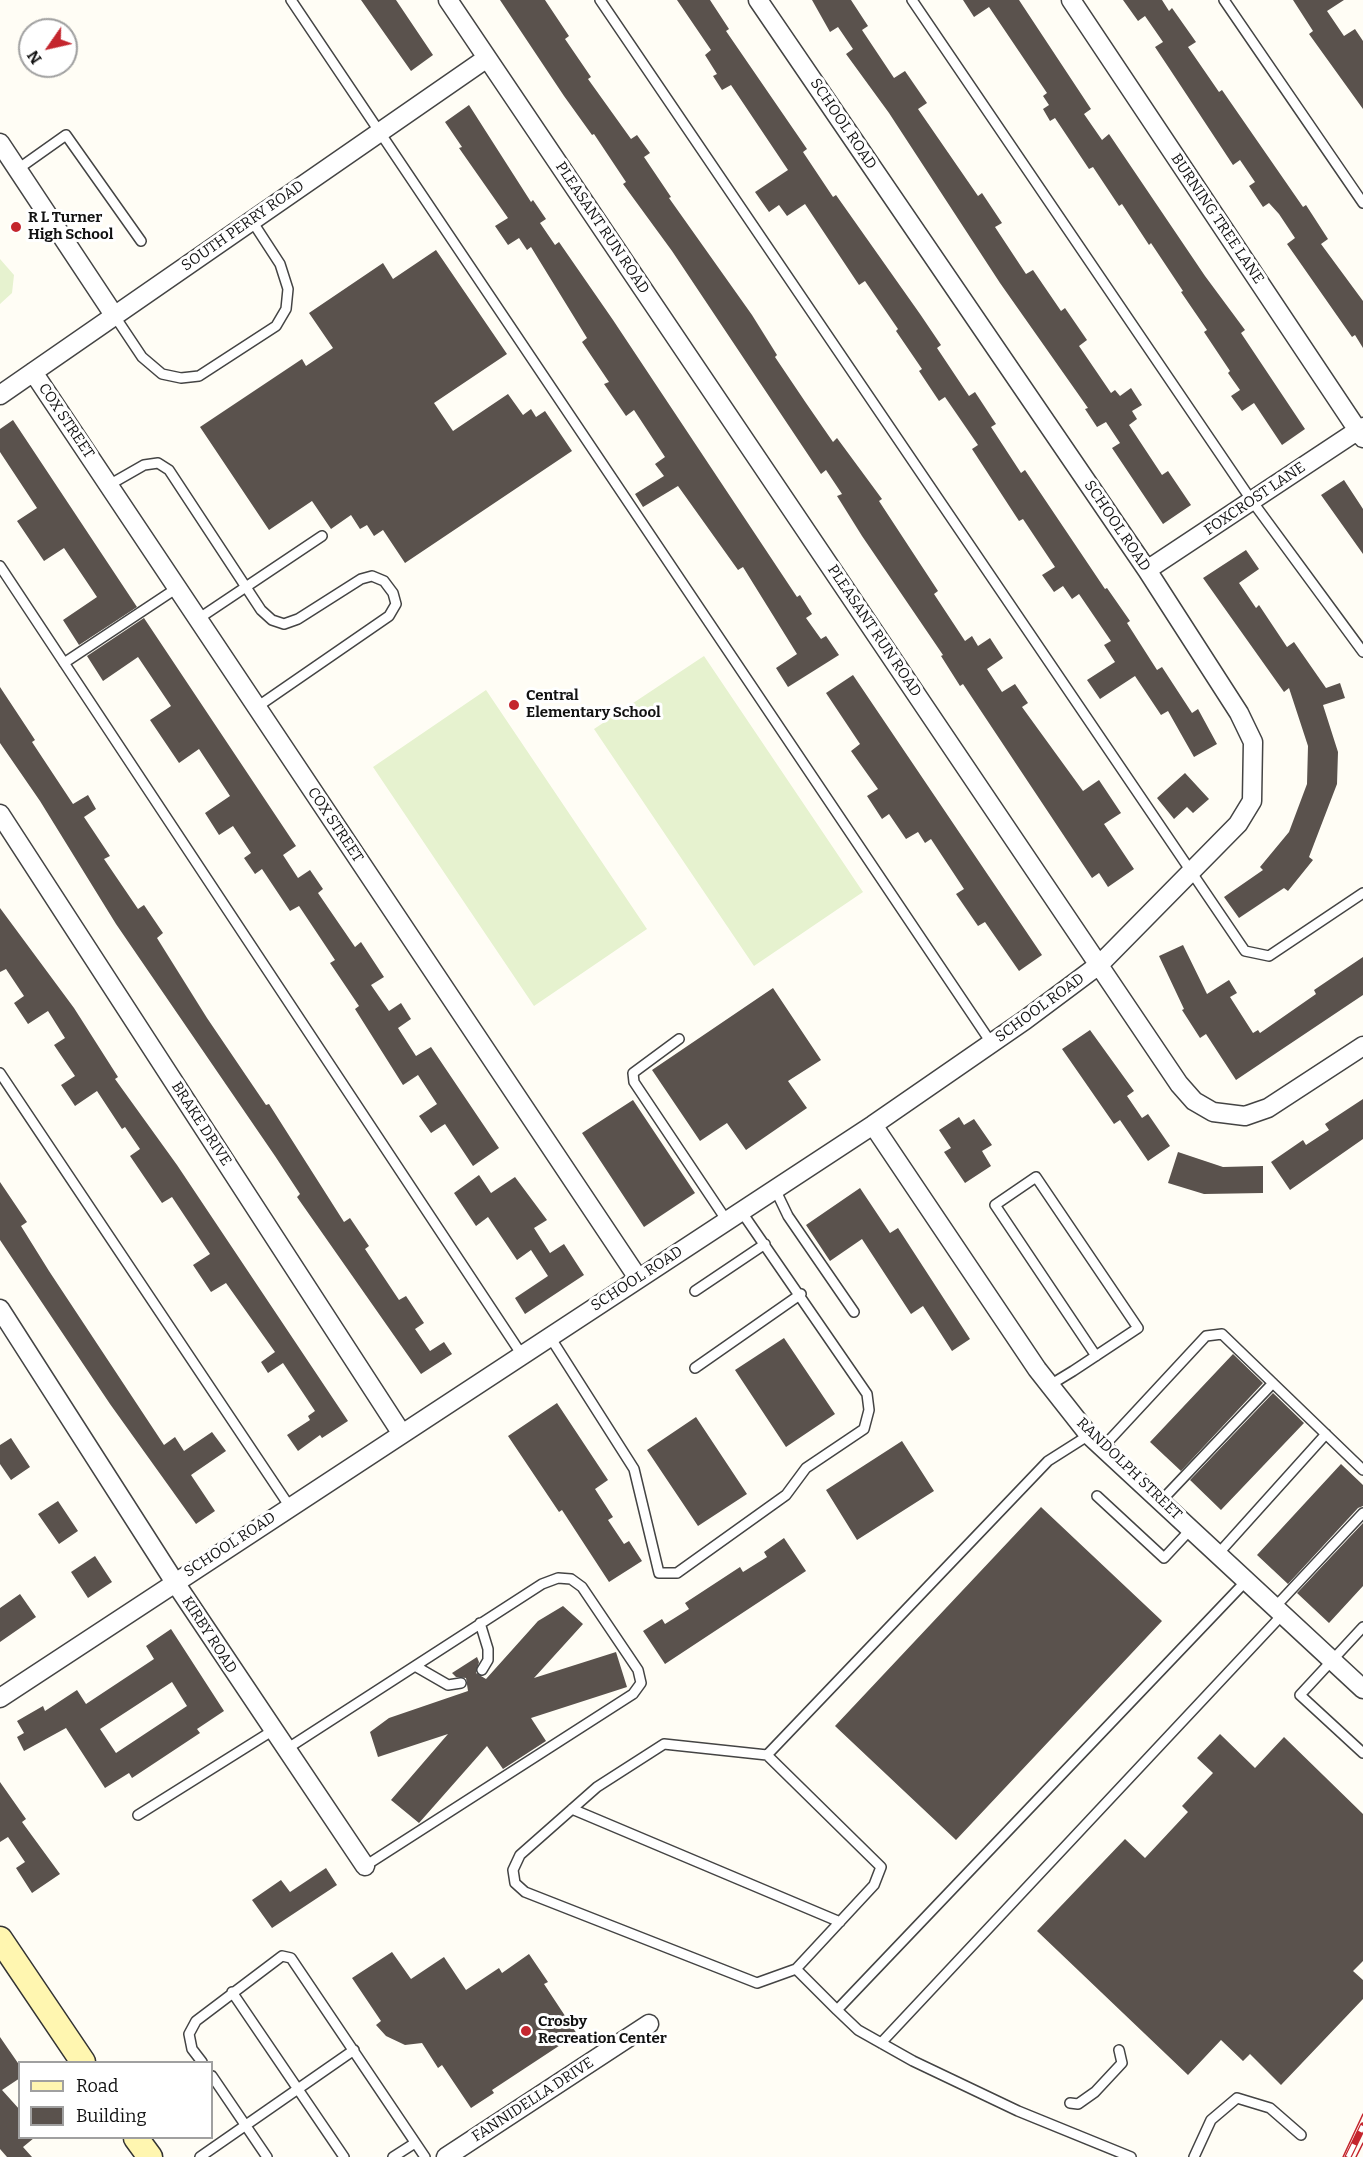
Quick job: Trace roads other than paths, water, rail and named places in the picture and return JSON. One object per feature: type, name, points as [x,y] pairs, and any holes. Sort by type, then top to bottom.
[{"type":"street","name":"PLEASANT RUN ROAD","points":[[448,0],[1179,1083],[1194,1101],[1213,1112],[1245,1116],[1268,1108],[1363,1046]]},
{"type":"street","name":"SCHOOL ROAD","points":[[0,1698],[174,1581],[873,1125],[992,1044],[1100,964],[1238,824],[1252,801],[1253,742],[1239,713],[1147,570],[759,0]]},
{"type":"street","name":"BURNING TREE LANE","points":[[1071,0],[1361,432]]},
{"type":"street","name":"SOUTH PERRY ROAD","points":[[0,395],[487,58]]},
{"type":"street","points":[[0,143],[114,315]]},
{"type":"street","name":"COX STREET","points":[[33,372],[638,1278]]},
{"type":"street","name":"FOXCROST LANE","points":[[1147,570],[1361,432]]},
{"type":"street","name":"BRAKE DRIVE","points":[[0,814],[402,1434]]},
{"type":"street","name":"RANDOLPH STREET","points":[[873,1125],[1050,1385],[1096,1441],[1363,1689]]},
{"type":"street","name":"KIRBY ROAD","points":[[0,1309],[272,1731],[365,1866]]},
{"type":"street","points":[[0,1940],[82,2061]]},
{"type":"street","name":"FANNIDELLA DRIVE","points":[[446,2157],[650,2024]]},
{"type":"street","points":[[137,2139],[150,2157]]},
{"type":"lane","points":[[291,0],[378,133],[992,1044]]},
{"type":"lane","points":[[600,0],[1245,951],[1269,956],[1363,893]]},
{"type":"lane","points":[[912,0],[1252,501],[1363,652]]},
{"type":"lane","points":[[1224,0],[1363,203]]},
{"type":"lane","points":[[18,169],[66,135],[141,241]]},
{"type":"lane","points":[[114,315],[142,357],[162,374],[181,378],[200,376],[276,327],[286,309],[288,289],[280,264],[252,220]]},
{"type":"lane","points":[[109,485],[144,465],[158,463],[169,470],[261,610],[272,620],[284,624],[298,620],[361,579],[372,576],[384,581],[393,593],[396,604],[389,616],[257,707]]},
{"type":"lane","points":[[198,619],[322,536]]},
{"type":"lane","points":[[0,567],[522,1355]]},
{"type":"lane","points":[[64,663],[177,588]]},
{"type":"lane","points":[[550,1337],[634,1469],[659,1573],[677,1573],[786,1495],[806,1468],[864,1429],[869,1410],[867,1394],[801,1294],[765,1244],[734,1216],[634,1082],[633,1073],[679,1039]]},
{"type":"lane","points":[[0,1073],[290,1506]]},
{"type":"lane","points":[[1050,1385],[1096,1356],[1138,1328],[1036,1177],[995,1205],[1096,1356]]},
{"type":"lane","points":[[775,1189],[788,1216],[854,1312]]},
{"type":"lane","points":[[695,1291],[765,1244]]},
{"type":"lane","points":[[695,1368],[801,1294]]},
{"type":"lane","points":[[767,1755],[1048,1461],[1096,1441],[1206,1336],[1222,1334],[1363,1470]]},
{"type":"lane","points":[[1161,1501],[1273,1383]]},
{"type":"lane","points":[[1218,1554],[1326,1434]]},
{"type":"lane","points":[[1097,1496],[1164,1558],[1191,1528]]},
{"type":"lane","points":[[881,2043],[1280,1610],[1363,1513]]},
{"type":"lane","points":[[285,1750],[480,1623],[542,1584],[558,1578],[571,1579],[582,1587],[620,1642],[638,1670],[641,1683],[633,1694],[365,1866]]},
{"type":"lane","points":[[837,2010],[1247,1580]]},
{"type":"lane","points":[[480,1623],[488,1649],[488,1660],[482,1670]]},
{"type":"lane","points":[[1363,1627],[1300,1695],[1363,1754]]},
{"type":"lane","points":[[415,1666],[448,1685],[461,1683]]},
{"type":"lane","points":[[138,1815],[272,1731]]},
{"type":"lane","points":[[664,1744],[767,1755],[880,1867],[874,1885],[796,1969],[757,1983],[525,1892],[515,1883],[513,1870],[520,1855],[572,1809],[597,1787],[664,1744]]},
{"type":"lane","points":[[572,1809],[840,1922]]},
{"type":"lane","points":[[201,2061],[192,2049],[189,2034],[196,2021],[282,1956],[291,1958],[424,2157]]},
{"type":"lane","points":[[796,1969],[858,2030],[881,2043],[1018,2111],[1131,2157]]},
{"type":"lane","points":[[232,1992],[344,2157]]},
{"type":"lane","points":[[200,2157],[354,2050]]},
{"type":"lane","points":[[1070,2103],[1078,2104],[1095,2092],[1122,2063],[1119,2050]]},
{"type":"lane","points":[[213,2077],[267,2157]]},
{"type":"lane","points":[[1194,2157],[1211,2120],[1237,2098],[1270,2108],[1301,2135]]},
{"type":"lane","points":[[393,2157],[415,2143]]},
{"type":"tram line","points":[[1343,2157],[1363,2114]]},
{"type":"tram line","points":[[1356,2157],[1363,2143]]},
{"type":"railway","points":[[1348,2157],[1363,2126]]},
{"type":"place","name":"R L Turner High School","points":[[16,227]]},
{"type":"place","name":"Central Elementary School","points":[[514,705]]},
{"type":"place","name":"Crosby Recreation Center","points":[[526,2031]]}]
